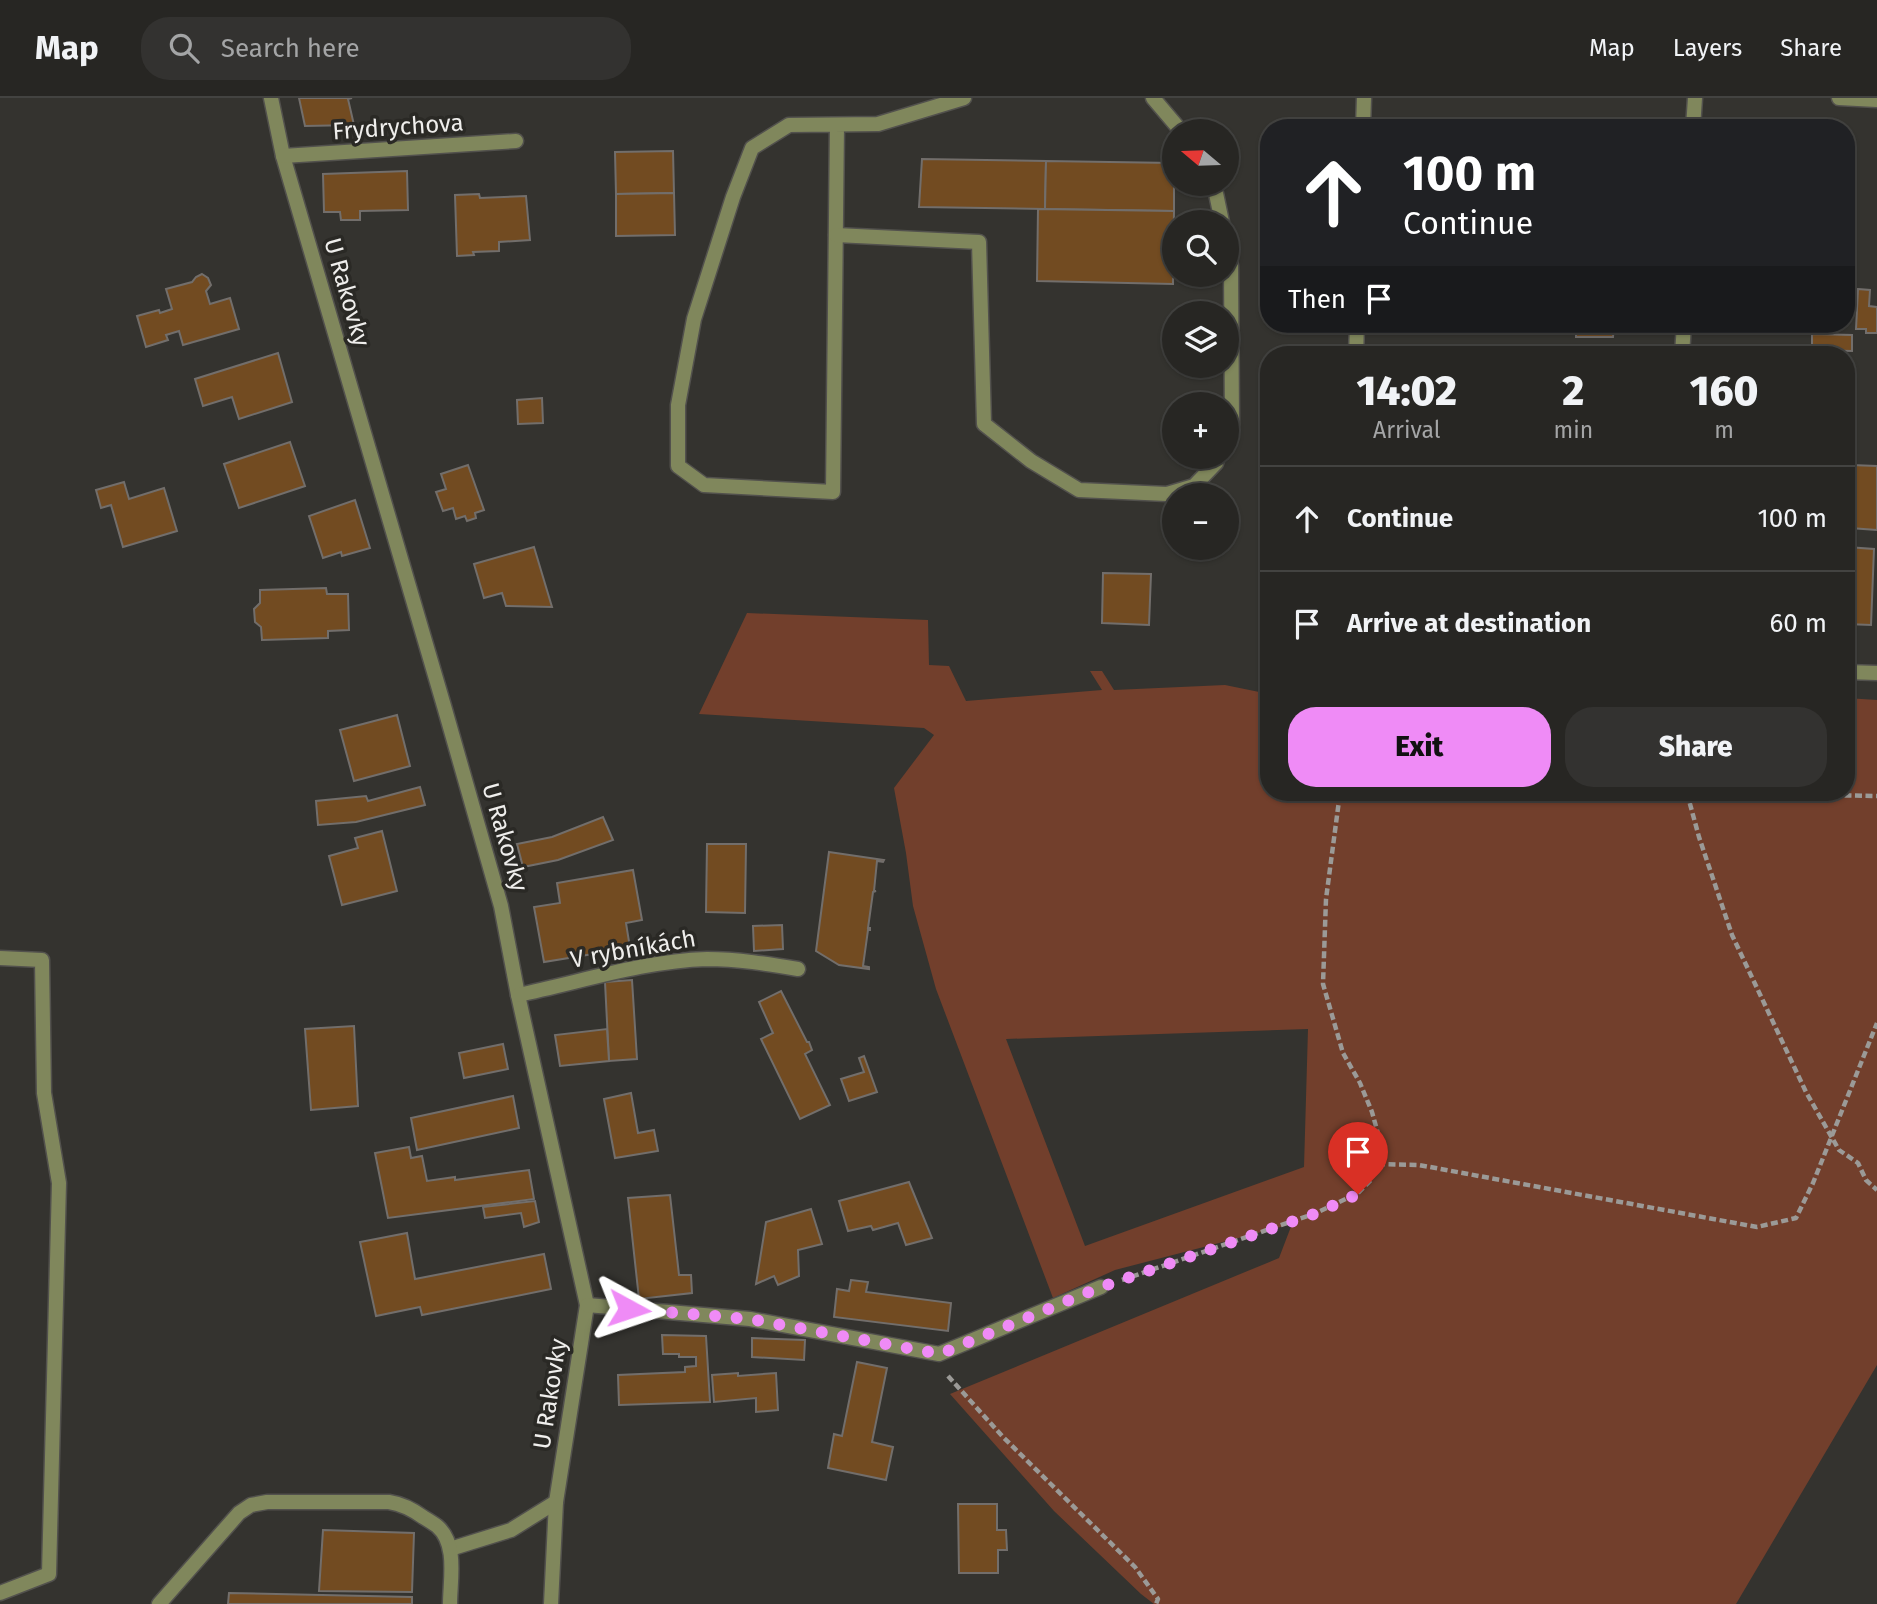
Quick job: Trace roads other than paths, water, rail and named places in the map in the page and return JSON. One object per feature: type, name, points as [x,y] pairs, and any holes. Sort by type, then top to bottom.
[{"type":"street","name":"U Rakovky","points":[[271,98],[283,156],[501,906],[587,1306],[556,1502],[551,1604]]},
{"type":"street","points":[[837,125],[833,492],[705,485],[678,466],[678,405],[694,319],[733,197],[752,148],[789,125],[878,124],[941,102],[964,98]]},
{"type":"street","points":[[1153,98],[1171,119]]},
{"type":"street","points":[[1363,119],[1364,98]]},
{"type":"street","points":[[1694,119],[1695,98]]},
{"type":"street","points":[[1839,98],[1877,100]]},
{"type":"street","name":"Frydrychova","points":[[283,156],[516,141]]},
{"type":"street","points":[[836,235],[979,242],[984,424],[1031,461],[1079,490],[1167,494],[1194,486],[1210,469]]},
{"type":"street","points":[[1231,287],[1232,392]]},
{"type":"street","points":[[1855,672],[1877,673]]},
{"type":"street","points":[[0,958],[42,960],[44,1093],[59,1183],[49,1574],[0,1593]]},
{"type":"street","name":"V rybníkách","points":[[519,995],[610,972],[669,962],[709,959],[798,969]]},
{"type":"street","points":[[587,1306],[750,1319],[940,1354],[1101,1287]]},
{"type":"street","points":[[159,1604],[239,1513],[251,1505],[267,1502],[402,1504],[438,1527],[445,1536],[450,1549],[450,1604]]},
{"type":"street","points":[[450,1549],[510,1530],[556,1502]]}]
